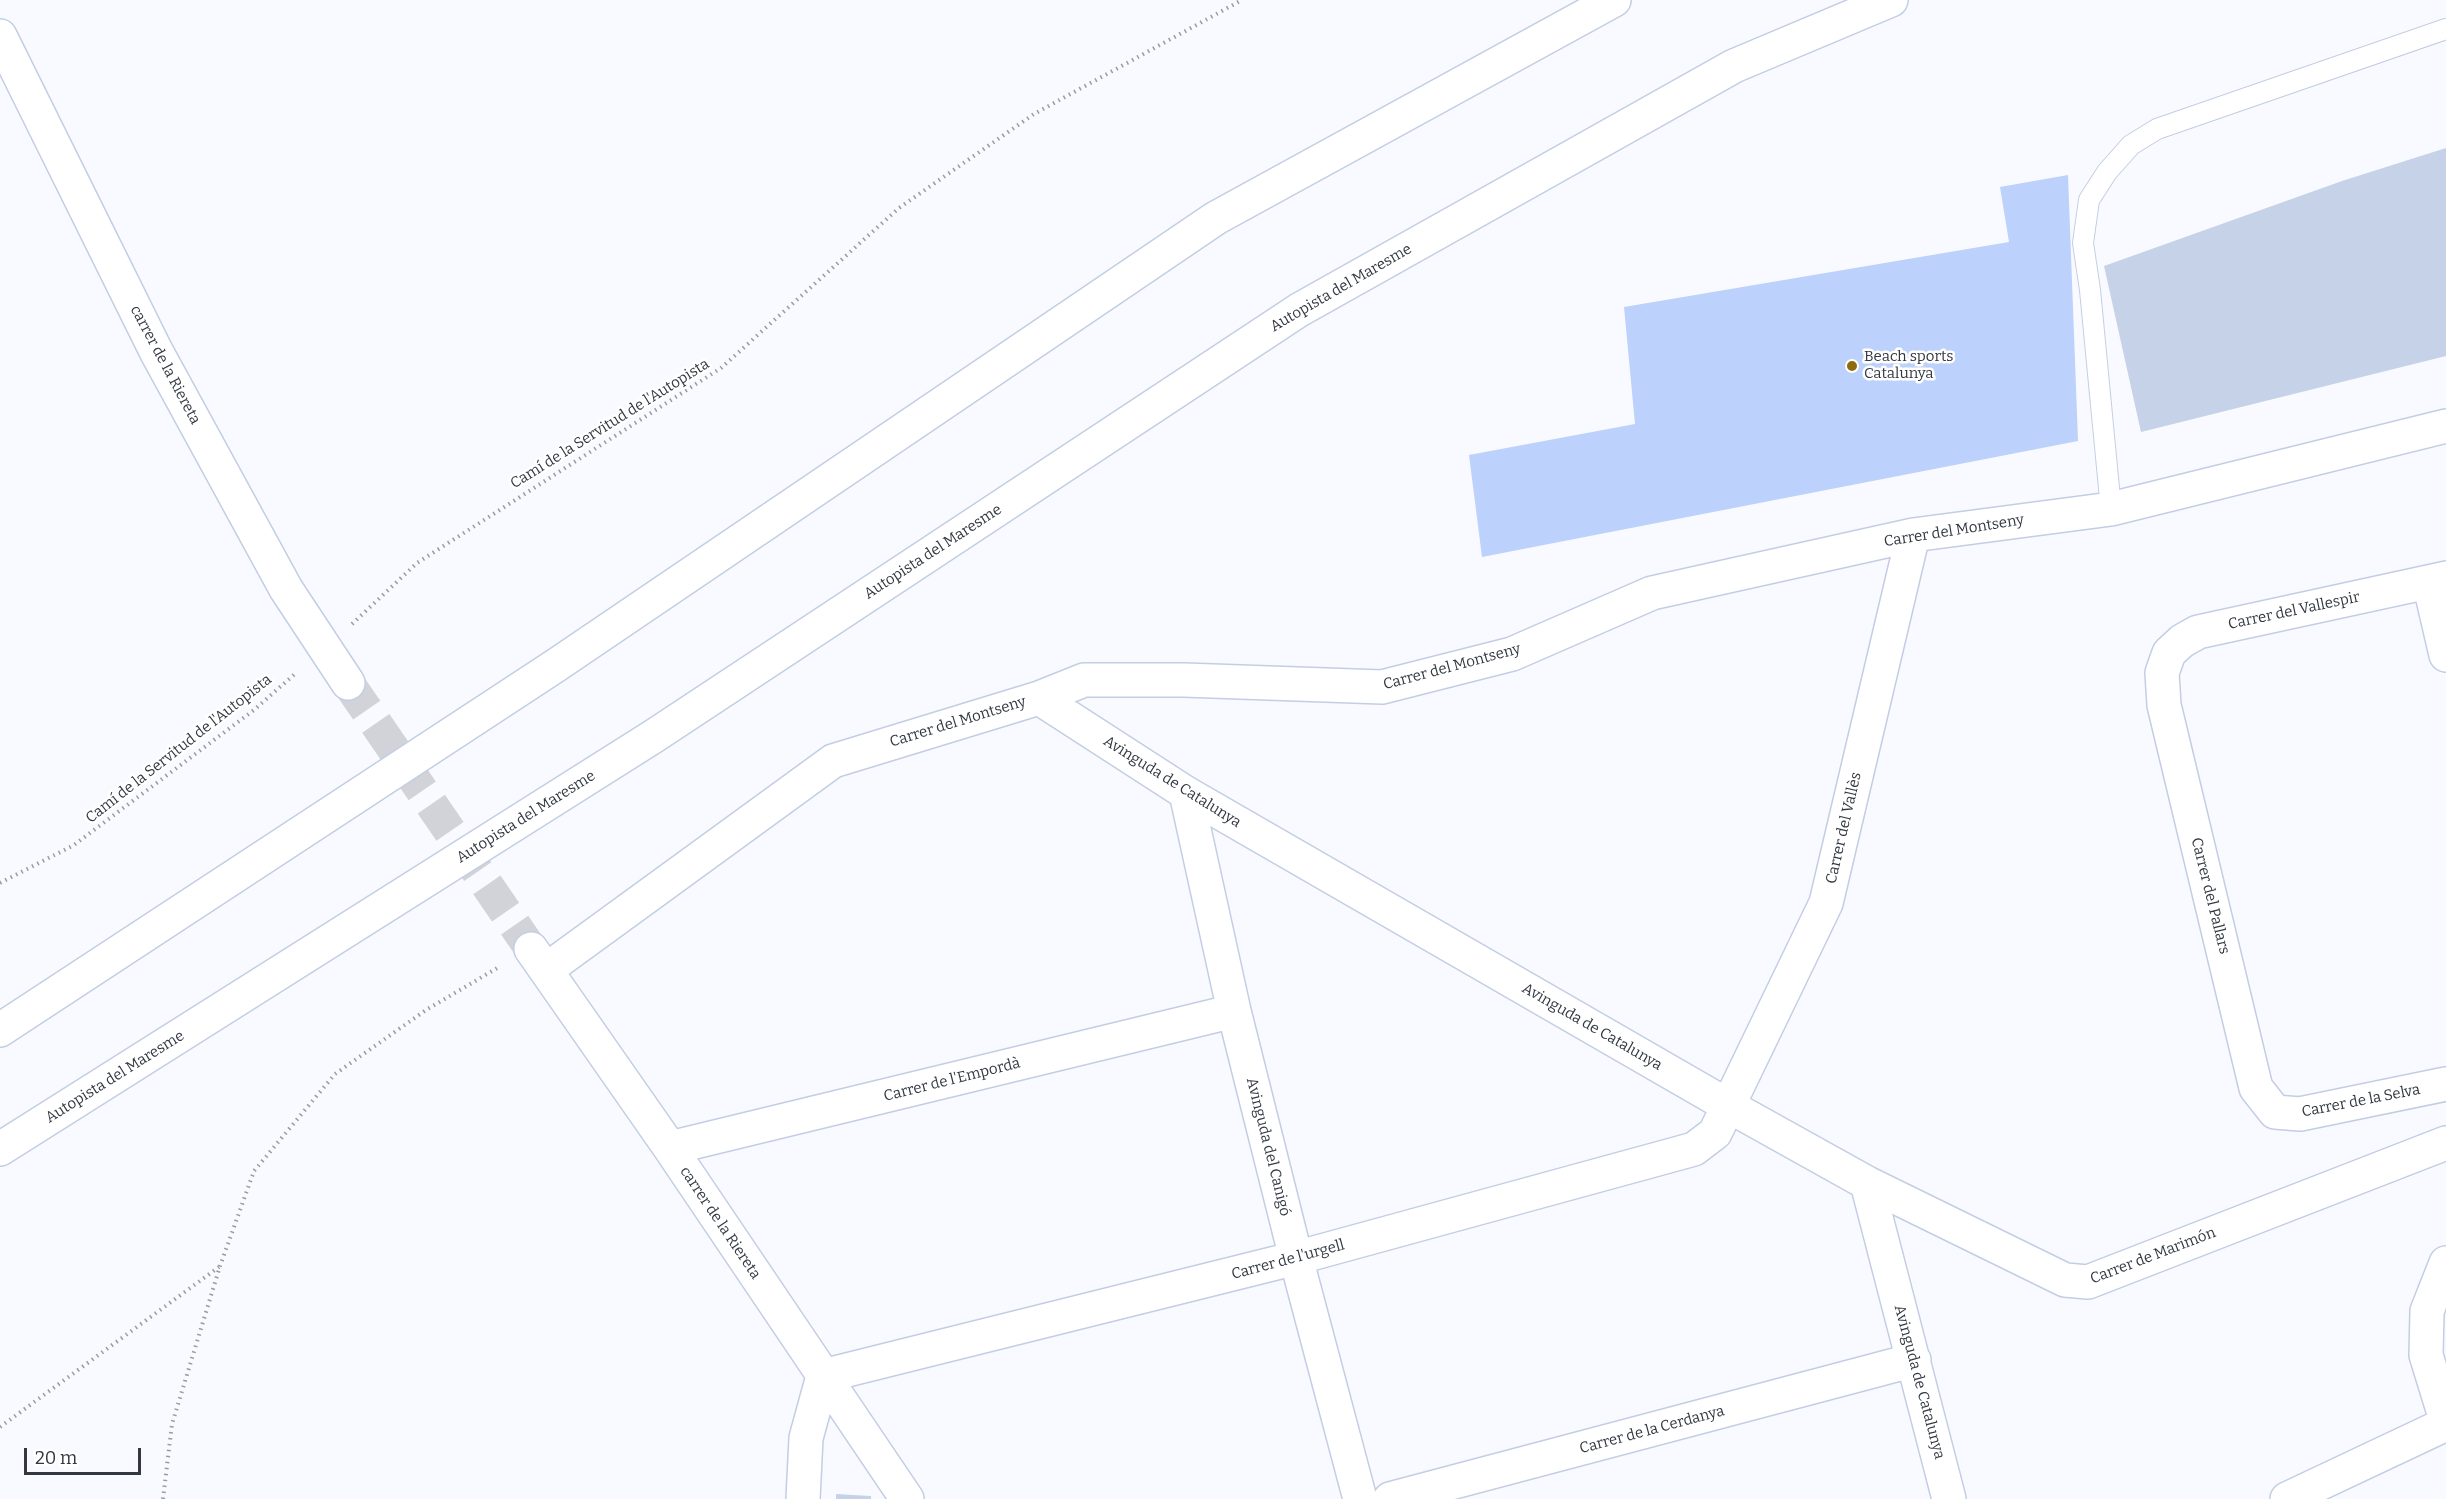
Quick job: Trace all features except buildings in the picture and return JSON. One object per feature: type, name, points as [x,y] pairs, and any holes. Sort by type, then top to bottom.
[{"type":"main road","points":[[0,1030],[555,666],[1216,218],[1614,0]]},
{"type":"main road","name":"Autopista del Maresme","points":[[0,1149],[654,736],[1299,310],[1734,66],[1891,0]]},
{"type":"main road","name":"carrer de la Riereta","points":[[0,36],[156,351],[286,589],[348,683]]},
{"type":"main road","name":"Carrer del Montseny","points":[[539,960],[833,760],[1039,698],[1084,680],[1184,680],[1382,687],[1512,654],[1652,593],[1913,535],[2111,509],[2446,426]]},
{"type":"main road","name":"Carrer del Vallès","points":[[1727,1105],[1826,903],[1913,535]]},
{"type":"main road","points":[[2437,580],[2446,655]]},
{"type":"main road","name":"Carrer del Vallespir","points":[[2163,673],[2169,653],[2182,641],[2198,632],[2437,580]]},
{"type":"main road","name":"Carrer del Pallars","points":[[2163,673],[2164,705],[2256,1088],[2275,1112]]},
{"type":"main road","name":"Avinguda de Catalunya","points":[[1039,698],[1186,793],[1727,1105],[1867,1183],[1949,1499]]},
{"type":"main road","name":"Avinguda del Canigó","points":[[1186,793],[1234,1011],[1360,1499]]},
{"type":"main road","name":"carrer de la Riereta","points":[[539,960],[670,1148],[907,1499]]},
{"type":"main road","name":"Carrer de l'Empordà","points":[[670,1148],[1234,1011]]},
{"type":"main road","name":"Carrer de la Selva","points":[[2275,1112],[2300,1114],[2446,1084]]},
{"type":"main road","name":"Carrer de l'urgell","points":[[824,1376],[1296,1258],[1694,1149],[1715,1133],[1727,1105]]},
{"type":"main road","name":"Carrer de Marimón","points":[[1867,1183],[2042,1271],[2065,1280],[2088,1282],[2446,1143]]},
{"type":"main road","points":[[2446,1263],[2427,1311],[2426,1355],[2446,1420]]},
{"type":"main road","name":"Carrer de la Cerdanya","points":[[1390,1499],[1914,1360]]},
{"type":"main road","points":[[803,1499],[806,1438],[824,1376]]},
{"type":"main road","points":[[2287,1499],[2446,1424]]},
{"type":"lane","points":[[2111,509],[2090,290],[2083,243],[2090,200],[2107,172],[2131,146],[2157,129],[2446,29]]},
{"type":"path","name":"Camí de la Servitud de l'Autopista","points":[[0,883],[74,845],[254,710],[417,563],[721,368],[899,208],[1035,114],[1242,0]]},
{"type":"path","points":[[163,1499],[172,1424],[220,1266],[254,1171],[335,1074],[426,1010],[539,960]]},
{"type":"path","points":[[0,1427],[220,1266]]},
{"type":"shaded area","name":"Beach sports Catalunya","points":[[2068,175],[2078,441],[1482,557],[1469,455],[1635,424],[1624,307],[2009,242],[2000,187]]},
{"type":"tunnel","points":[[348,683],[531,949]]},
{"type":"place","name":"Beach sports Catalunya","points":[[1852,366]]}]
